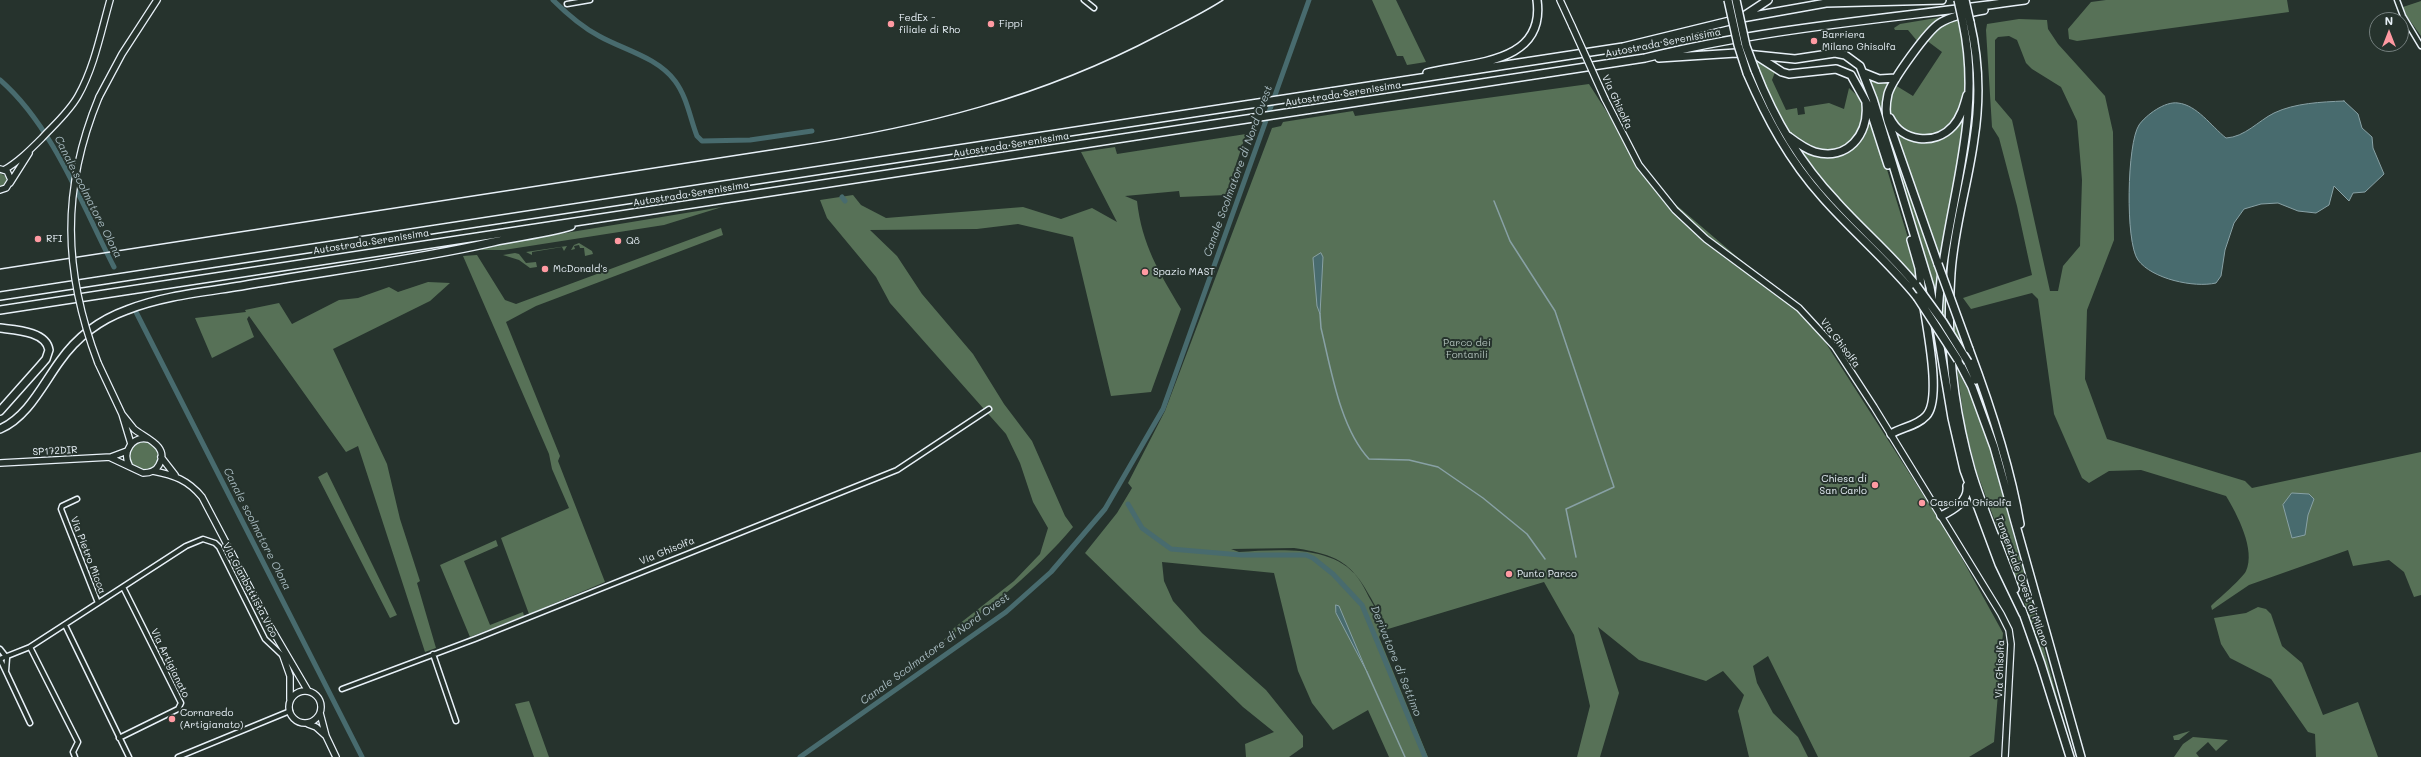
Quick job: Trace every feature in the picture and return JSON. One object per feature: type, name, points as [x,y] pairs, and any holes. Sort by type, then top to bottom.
[{"type":"highway","points":[[1383,83],[1453,66],[1491,60],[1510,54],[1523,44],[1534,29],[1537,13],[1537,0]]},
{"type":"highway","name":"Tangenziale Ovest di Milano","points":[[1728,0],[1738,45],[1747,73],[1772,128],[1800,170],[1828,203],[1889,265],[1917,297],[1958,360],[1972,387],[1987,424],[2023,546],[2050,651],[2081,757]]},
{"type":"highway","points":[[1736,0],[1746,46],[1755,70],[1784,134],[1825,188],[1916,285],[1943,322],[1968,362],[1988,404]]},
{"type":"highway","points":[[1742,18],[1766,0]]},
{"type":"highway","name":"Autostrada Serenissima","points":[[0,296],[1383,83],[1623,48],[1742,18],[1826,3],[1942,0]]},
{"type":"highway","points":[[1958,0],[1967,23]]},
{"type":"highway","points":[[1938,328],[1942,266],[1969,126],[1967,23],[1965,0]]},
{"type":"highway","points":[[2023,546],[2012,486],[1988,404],[1888,121],[1886,109],[1888,94],[1896,78],[1926,37],[1939,23],[1956,16],[2025,0]]},
{"type":"highway","name":"Autostrada Serenissima","points":[[0,310],[1644,58],[1710,43],[1812,27],[2025,0]]},
{"type":"highway","name":"Tangenziale Ovest di Milano","points":[[1967,23],[1976,60],[1977,100],[1974,139],[1957,224],[1950,284],[1951,355],[1954,390],[1972,470],[2041,664],[2070,757]]},
{"type":"highway","points":[[1644,58],[1754,54],[1795,59],[1835,53],[1845,55],[1857,63],[1864,73],[1924,266],[1938,328],[1952,418],[1964,470],[1967,491],[1965,497],[1956,508],[1941,516]]},
{"type":"highway","points":[[1754,54],[1782,72],[1789,74],[1844,70],[1854,78],[1870,109],[1919,268],[1934,393],[1928,414],[1918,422],[1891,434]]},
{"type":"highway","points":[[1864,73],[1879,79],[1896,78]]},
{"type":"highway","points":[[1886,109],[1894,125],[1906,135],[1918,139],[1934,138],[1946,132],[1956,123],[1964,104],[1968,86]]},
{"type":"highway","points":[[1784,134],[1803,147],[1815,152],[1831,154],[1843,151],[1854,144],[1863,131],[1866,100]]},
{"type":"highway","points":[[0,429],[9,424],[32,401],[59,362],[81,337],[102,320],[128,309],[200,293],[453,252],[495,242],[549,233],[592,219]]},
{"type":"highway","points":[[0,328],[34,334],[45,341],[49,350],[43,362],[0,410]]},
{"type":"highway","points":[[1964,470],[1999,564],[2023,614]]},
{"type":"main road","points":[[10,183],[10,176],[2,169],[13,164],[50,130],[66,113],[83,87],[110,0]]},
{"type":"main road","points":[[131,444],[122,414],[98,364],[76,295],[70,249],[70,216],[78,159],[99,97],[125,49],[157,0]]},
{"type":"main road","name":"Via Ghisolfa","points":[[1560,0],[1605,99],[1639,164],[1664,198],[1695,230],[1785,296],[1811,320],[1835,347],[1891,434],[2001,614],[2009,630],[2011,644],[2005,757]]},
{"type":"main road","points":[[0,190],[6,188],[10,183],[33,147]]},
{"type":"main road","points":[[122,414],[134,429],[159,446],[161,457],[159,465],[153,471]]},
{"type":"main road","points":[[129,466],[126,457],[127,451],[131,444],[141,439],[152,440]]},
{"type":"main road","points":[[111,457],[127,451]]},
{"type":"main road","points":[[111,457],[141,473],[153,471],[175,476],[191,485],[206,503],[270,628],[282,655],[290,676],[290,711],[294,719],[316,727],[326,736]]},
{"type":"main road","name":"SP172DIR","points":[[0,463],[111,457]]},
{"type":"main road","points":[[161,457],[175,476]]},
{"type":"main road","points":[[270,628],[308,691],[317,699],[326,736],[336,757]]},
{"type":"main road","points":[[290,699],[298,692],[308,691]]},
{"type":"main road","points":[[308,724],[313,722],[320,713]]},
{"type":"street","points":[[567,4],[590,0]]},
{"type":"street","points":[[1084,0],[1094,8]]},
{"type":"street","points":[[2397,0],[2403,16],[2421,46]]},
{"type":"street","name":"Via Ghisolfa","points":[[342,689],[897,470],[989,409]]},
{"type":"street","name":"Via Pietro Micca","points":[[77,499],[63,505],[61,509],[98,603]]},
{"type":"street","name":"Via Gianbattista Vico","points":[[0,653],[7,658],[30,646],[198,540],[210,540],[219,547],[265,639],[282,655]]},
{"type":"street","name":"Via Artigianato","points":[[119,738],[181,706],[123,587]]},
{"type":"street","points":[[65,625],[129,757]]},
{"type":"street","points":[[30,646],[78,742],[73,752],[75,757]]},
{"type":"street","points":[[0,653],[7,658],[6,671]]},
{"type":"street","points":[[0,653],[6,671],[30,723]]},
{"type":"street","points":[[433,654],[456,721]]},
{"type":"street","points":[[178,757],[290,711]]},
{"type":"green space","points":[[1372,0],[1396,0],[1426,62],[1407,65],[1403,56],[1397,56]]},
{"type":"green space","points":[[2106,0],[2287,0],[2289,12],[2077,41],[2069,39],[2068,29],[2091,2]]},
{"type":"green space","points":[[2421,1],[2421,36],[2409,19],[2409,12],[2405,12],[2403,7]]},
{"type":"green space","points":[[1942,17],[1918,42],[1908,30],[1895,30],[1894,28],[1900,24]]},
{"type":"green space","points":[[1959,18],[1966,60],[1966,82],[1962,102],[1952,121],[1944,128],[1926,136],[1916,136],[1907,132],[1896,122],[1889,105],[1891,95],[1895,85],[1913,96],[1942,52],[1926,40],[1937,27]]},
{"type":"green space","points":[[2019,19],[2047,20],[2048,29],[2058,44],[2105,96],[2113,132],[2114,240],[2087,310],[2085,379],[2107,439],[2245,481],[2252,488],[2421,452],[2421,595],[2414,597],[2404,572],[2389,560],[2353,566],[2348,550],[2249,585],[2212,610],[2211,606],[2244,575],[2248,562],[2249,553],[2244,532],[2226,496],[2141,470],[2109,471],[2089,483],[2082,478],[2054,414],[2038,299],[2032,293],[1971,309],[1963,298],[2032,275],[2017,206],[1999,138],[1992,127],[1986,30],[1987,24]],"holes":[[[2009,36],[2017,40],[2026,63],[2032,69],[2061,87],[2077,121],[2082,180],[2080,246],[2063,266],[2058,291],[2050,291],[2012,120],[1995,100],[1995,40],[1998,37]]]},
{"type":"green space","points":[[1754,60],[1763,63],[1775,72],[1772,80],[1786,110],[1797,108],[1798,115],[1805,114],[1804,107],[1829,103],[1844,109],[1849,88],[1860,99],[1863,107],[1862,120],[1857,133],[1849,143],[1840,149],[1830,151],[1819,150],[1807,146],[1797,139],[1781,122],[1776,114]]},
{"type":"green space","points":[[1870,78],[1889,83],[1883,102],[1883,113],[1938,275],[1936,294],[1934,294]]},
{"type":"green space","name":"Parco dei Fontanili","points":[[1589,84],[1654,186],[1811,320],[1949,535],[2003,633],[1994,742],[1969,757],[1818,757],[1768,656],[1753,666],[1757,683],[1773,713],[1798,737],[1808,757],[1749,757],[1738,711],[1744,695],[1723,671],[1706,681],[1639,660],[1598,627],[1619,693],[1600,757],[1577,757],[1590,706],[1574,635],[1544,582],[1382,631],[1379,637],[1428,757],[1389,757],[1368,710],[1333,730],[1312,703],[1298,671],[1274,573],[1162,562],[1164,581],[1173,601],[1202,633],[1266,690],[1303,736],[1303,747],[1289,757],[1246,757],[1245,744],[1274,732],[1243,707],[1085,553],[1117,513],[1132,488],[1128,483],[1165,411],[1272,128],[1281,126],[1283,122],[1353,111],[1355,116]],"holes":[[[1294,548],[1327,555],[1339,561],[1348,567],[1356,575],[1364,586],[1380,614],[1358,578],[1347,567],[1334,559],[1319,554],[1286,550],[1239,552],[1231,549]]]},
{"type":"green space","points":[[1965,108],[1966,115],[1940,262],[1894,128],[1904,137],[1938,138]]},
{"type":"green space","points":[[1870,114],[1912,251],[1918,282],[1820,180],[1795,144],[1809,152],[1847,152]]},
{"type":"green space","points":[[1246,134],[1226,195],[1180,197],[1179,191],[1125,196],[1137,201],[1139,217],[1147,245],[1181,309],[1151,392],[1111,396],[1073,237],[1018,224],[977,229],[870,230],[897,256],[922,294],[973,354],[1004,404],[1032,441],[1065,516],[1073,527],[1028,574],[978,615],[943,641],[954,628],[1014,581],[1040,554],[1048,528],[1033,502],[1020,463],[1006,434],[890,303],[876,277],[827,218],[820,200],[853,195],[861,205],[886,218],[1023,207],[1061,219],[1092,208],[1117,222],[1081,152],[1115,147],[1117,154]]},
{"type":"green space","points":[[0,173],[5,176],[7,181],[5,185],[0,187]]},
{"type":"green space","points":[[722,207],[664,225],[504,250],[479,250],[499,244]]},
{"type":"green space","points":[[721,228],[723,235],[536,306],[506,322],[560,456],[558,461],[605,582],[529,614],[501,538],[569,508],[552,469],[549,454],[463,256],[477,255],[505,300],[516,304]]},
{"type":"green space","points":[[579,243],[592,251],[593,254],[585,256],[584,248],[580,248],[579,245],[574,246],[575,249],[571,250],[574,245]]},
{"type":"green space","points":[[567,246],[564,251],[562,247],[532,252],[532,255],[526,252]]},
{"type":"green space","points":[[515,253],[519,254],[526,263],[536,262],[537,267],[530,268],[519,260],[503,255]]},
{"type":"green space","points":[[1947,261],[1945,316],[1948,378],[1940,311]]},
{"type":"green space","points":[[428,282],[450,283],[430,301],[333,349],[387,464],[400,519],[420,581],[417,583],[436,648],[425,652],[358,446],[346,452],[249,316],[247,319],[254,337],[212,358],[195,318],[246,312],[245,310],[279,303],[292,324],[339,300],[358,298],[389,287],[398,292]]},
{"type":"green space","points":[[1954,317],[1966,353],[1954,333]]},
{"type":"green space","points":[[1957,369],[1973,400],[1989,444],[2060,708],[2020,589],[1976,470],[1965,427]]},
{"type":"green space","points":[[144,441],[150,442],[158,450],[158,462],[150,470],[144,471],[138,470],[130,462],[129,456],[130,450],[138,442]]},
{"type":"green space","points":[[327,472],[397,615],[390,618],[318,477]]},
{"type":"green space","points":[[496,540],[498,546],[464,561],[490,625],[523,612],[524,616],[470,637],[440,565]]},
{"type":"green space","points":[[2258,607],[2266,609],[2271,614],[2282,646],[2302,663],[2323,715],[2358,702],[2378,757],[2316,757],[2315,734],[2308,732],[2271,679],[2230,658],[2221,644],[2214,618],[2246,613]]},
{"type":"green space","points":[[529,701],[549,757],[534,757],[515,704]]},
{"type":"green space","points":[[2190,731],[2179,740],[2174,740],[2173,736]]},
{"type":"green space","points":[[2193,737],[2228,740],[2216,751],[2208,742],[2196,753],[2199,757],[2174,757],[2183,744]]},
{"type":"water","points":[[2344,101],[2358,114],[2362,128],[2372,137],[2373,148],[2384,174],[2365,192],[2353,193],[2349,201],[2334,186],[2329,205],[2316,213],[2298,211],[2278,203],[2261,204],[2244,209],[2234,223],[2225,250],[2221,276],[2216,283],[2185,283],[2163,277],[2144,267],[2138,260],[2134,250],[2129,214],[2130,171],[2135,135],[2139,125],[2151,113],[2167,104],[2178,103],[2185,105],[2198,112],[2226,138],[2239,135],[2268,116],[2291,107]]},
{"type":"water","points":[[1321,253],[1323,257],[1320,314],[1317,306],[1313,258]]},
{"type":"water","points":[[2292,493],[2309,494],[2314,499],[2308,515],[2305,535],[2292,538],[2283,505]]},
{"type":"water","points":[[1336,605],[1339,606],[1367,672],[1336,613]]},
{"type":"waterway","name":"Derivatore di Settimo","points":[[553,0],[587,29],[650,60],[668,73],[683,94],[697,136],[702,141],[750,140],[812,131]]},
{"type":"waterway","name":"Canale Scolmatore di Nord Ovest","points":[[800,757],[1006,612],[1051,572],[1105,509],[1163,409],[1309,0]]},
{"type":"waterway","name":"Canale scolmatore Olona","points":[[0,80],[19,99],[36,120],[51,143],[78,193],[114,267]]},
{"type":"waterway","name":"Derivatore di Settimo","points":[[842,197],[845,201]]},
{"type":"waterway","points":[[1494,201],[1510,241],[1555,311],[1614,487],[1566,509],[1576,557]]},
{"type":"waterway","name":"Canale scolmatore Olona","points":[[135,310],[362,757]]},
{"type":"waterway","points":[[1320,314],[1321,328],[1333,379],[1344,415],[1359,446],[1369,459],[1409,460],[1438,467],[1483,498],[1527,534],[1545,559]]},
{"type":"waterway","name":"Derivatore di Settimo","points":[[1128,504],[1142,528],[1171,549],[1241,555],[1306,555],[1313,558],[1333,574],[1362,605],[1425,757]]},
{"type":"waterway","points":[[1367,672],[1405,757]]},
{"type":"railway","points":[[0,269],[790,147],[887,130],[979,107],[1025,93],[1070,76],[1159,35],[1223,0]]},
{"type":"place","name":"FedEx - filiale di Rho","points":[[891,24]]},
{"type":"place","name":"Fippi","points":[[991,24]]},
{"type":"place","name":"Barriera Milano Ghisolfa","points":[[1814,41]]},
{"type":"place","name":"RFI","points":[[38,239]]},
{"type":"place","name":"Q8","points":[[618,241]]},
{"type":"place","name":"McDonald's","points":[[545,269]]},
{"type":"place","name":"Spazio MAST","points":[[1145,272]]},
{"type":"place","name":"Chiesa di San Carlo","points":[[1875,485]]},
{"type":"place","name":"Cascina Ghisolfa","points":[[1922,503]]},
{"type":"place","name":"Punto Parco","points":[[1509,574]]},
{"type":"place","name":"Cornaredo (Artigianato)","points":[[172,719]]}]
